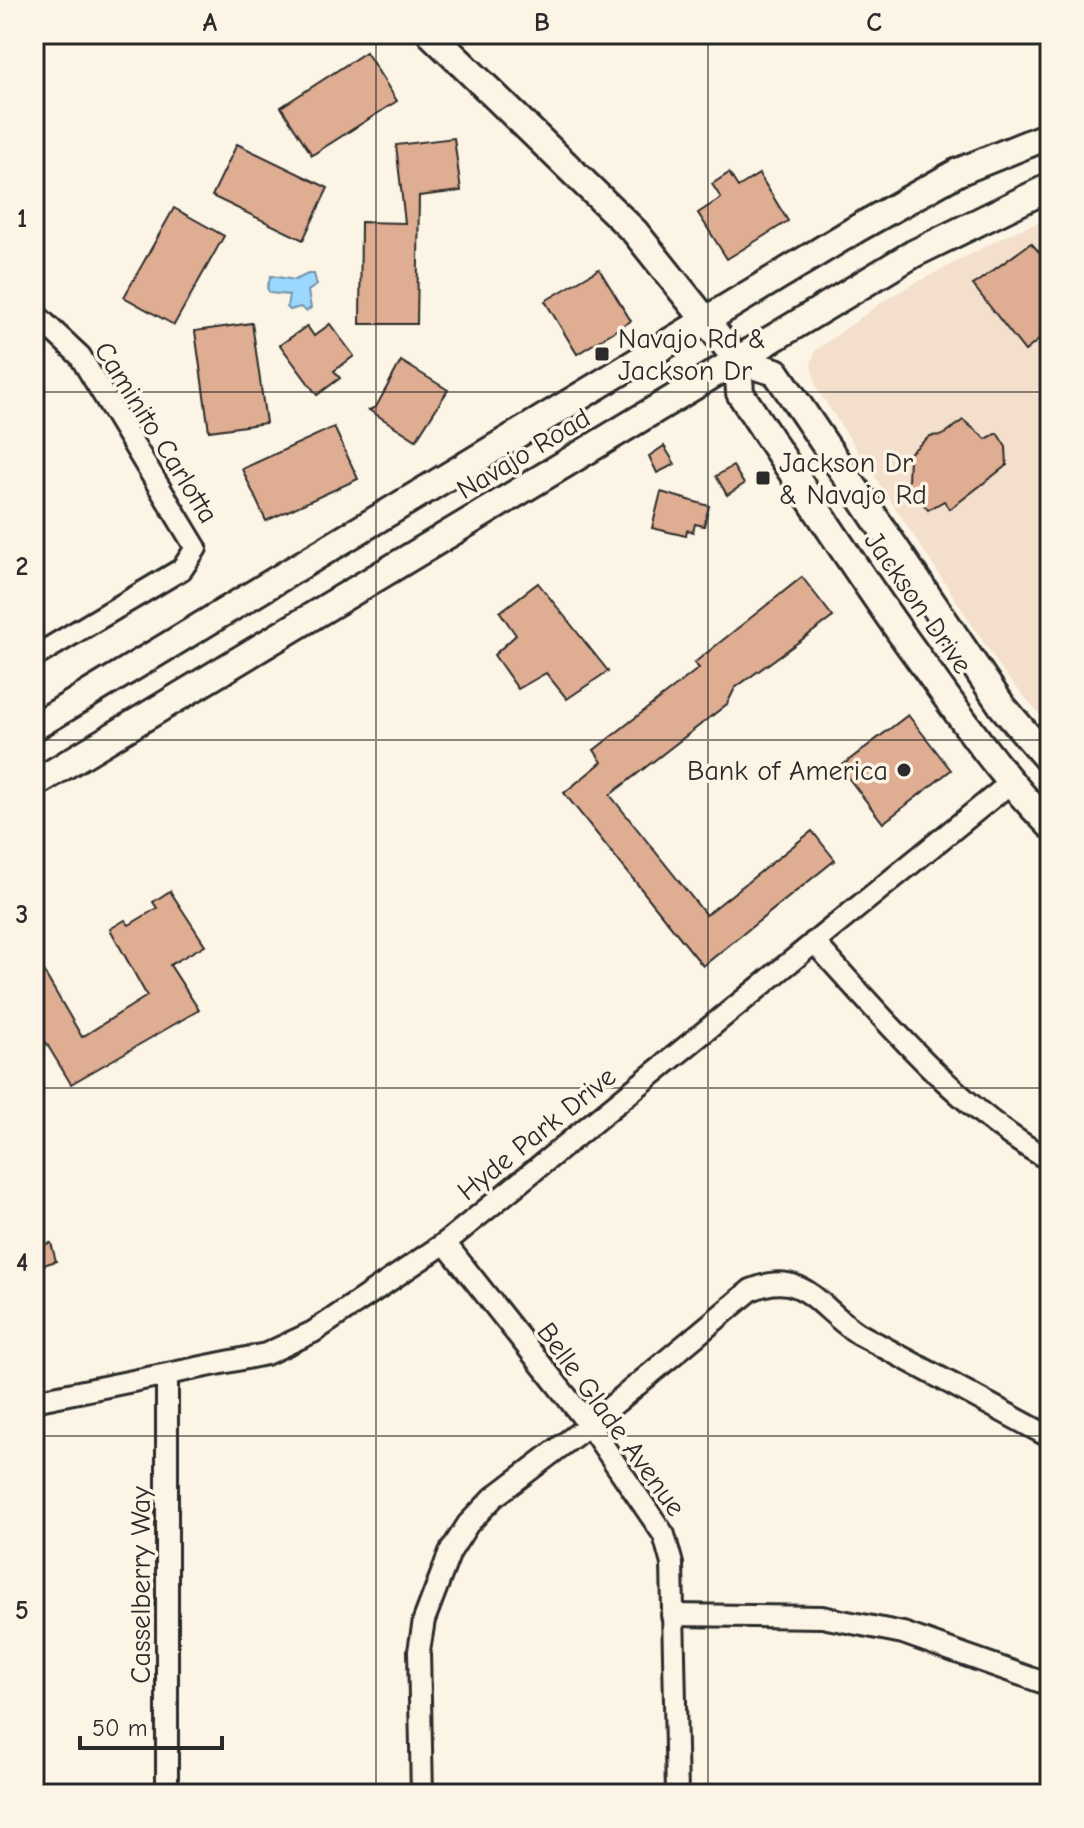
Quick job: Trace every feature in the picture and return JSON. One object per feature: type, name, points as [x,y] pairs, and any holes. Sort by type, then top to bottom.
[{"type":"main road","name":"Jackson Drive","points":[[431,34],[612,207],[707,320],[738,361],[740,393],[867,589],[980,747],[1009,784],[1050,825]]},
{"type":"main road","name":"Navajo Road","points":[[34,727],[958,172],[1050,135]]},
{"type":"main road","name":"Navajo Road","points":[[34,784],[913,254],[1050,187]]},
{"type":"main road","name":"Jackson Drive","points":[[738,361],[776,372],[912,567],[976,668],[1045,757]]},
{"type":"main road","points":[[980,747],[1045,757]]},
{"type":"main road","points":[[1009,784],[1050,794]]},
{"type":"street","name":"Caminito Carlotta","points":[[34,313],[80,356],[196,548],[182,569],[34,657]]},
{"type":"street","name":"Hyde Park Drive","points":[[34,1401],[167,1377],[266,1354],[313,1332],[445,1243],[1009,784]]},
{"type":"street","points":[[814,942],[897,1033],[962,1096],[1050,1160]]},
{"type":"street","name":"Belle Glade Avenue","points":[[445,1243],[589,1425],[664,1535],[672,1564],[677,1794]]},
{"type":"street","points":[[422,1794],[419,1651],[424,1620],[450,1552],[468,1524],[494,1497],[589,1425],[751,1290],[767,1283],[787,1281],[806,1290],[837,1320],[859,1334],[1050,1437]]},
{"type":"street","name":"Casselberry Way","points":[[167,1377],[167,1794]]},
{"type":"street","points":[[672,1615],[822,1617],[903,1633],[1050,1685]]},
{"type":"shaded area","points":[[1050,218],[1050,726],[1004,673],[817,389],[811,364],[815,351],[889,297],[1011,233]]},
{"type":"water","points":[[314,274],[317,285],[308,291],[311,308],[306,311],[300,307],[290,310],[287,307],[289,295],[270,293],[267,288],[271,276],[295,280]]},
{"type":"building","points":[[366,52],[397,101],[312,155],[281,107]]},
{"type":"building","points":[[454,138],[461,191],[419,196],[417,324],[360,324],[361,222],[405,223],[396,145]]},
{"type":"building","points":[[237,144],[328,188],[303,240],[212,196]]},
{"type":"building","points":[[729,173],[738,187],[759,174],[788,221],[727,259],[698,213],[721,198],[712,184]]},
{"type":"building","points":[[174,208],[224,236],[174,325],[124,297]]},
{"type":"building","points":[[1031,243],[1050,264],[1050,331],[1025,351],[973,285]]},
{"type":"building","points":[[599,269],[631,321],[577,354],[545,301]]},
{"type":"building","points":[[252,323],[266,423],[209,431],[195,331]]},
{"type":"building","points":[[330,324],[354,356],[334,371],[340,378],[317,395],[280,345],[307,326],[314,336]]},
{"type":"building","points":[[401,361],[448,390],[416,440],[369,410],[376,407]]},
{"type":"building","points":[[963,420],[986,439],[997,433],[1006,447],[1007,465],[950,509],[944,501],[928,510],[908,484],[909,454],[930,436],[943,435]]},
{"type":"building","points":[[334,427],[358,479],[266,521],[242,469]]},
{"type":"building","points":[[664,446],[675,464],[657,473],[649,456]]},
{"type":"building","points":[[733,466],[744,484],[727,495],[716,476]]},
{"type":"building","points":[[661,492],[709,506],[704,526],[695,524],[693,532],[687,530],[686,536],[652,528]]},
{"type":"building","points":[[802,577],[833,617],[735,688],[727,704],[610,795],[706,915],[812,831],[835,860],[703,966],[564,793],[602,762],[594,750],[699,668],[694,663]]},
{"type":"building","points":[[538,583],[608,671],[567,699],[546,673],[518,689],[494,655],[516,635],[500,612]]},
{"type":"building","points":[[908,715],[951,770],[883,823],[840,767]]},
{"type":"building","points":[[170,891],[205,945],[170,965],[199,1010],[71,1084],[39,1031],[34,1034],[34,955],[82,1037],[147,996],[110,929],[125,920],[129,925],[157,908],[153,902]]},
{"type":"building","points":[[51,1243],[56,1261],[34,1268],[34,1246]]},
{"type":"place","name":"Navajo Rd & Jackson Dr","points":[[602,354]]},
{"type":"place","name":"Jackson Dr & Navajo Rd","points":[[763,478]]},
{"type":"place","name":"Bank of America","points":[[904,770]]}]
